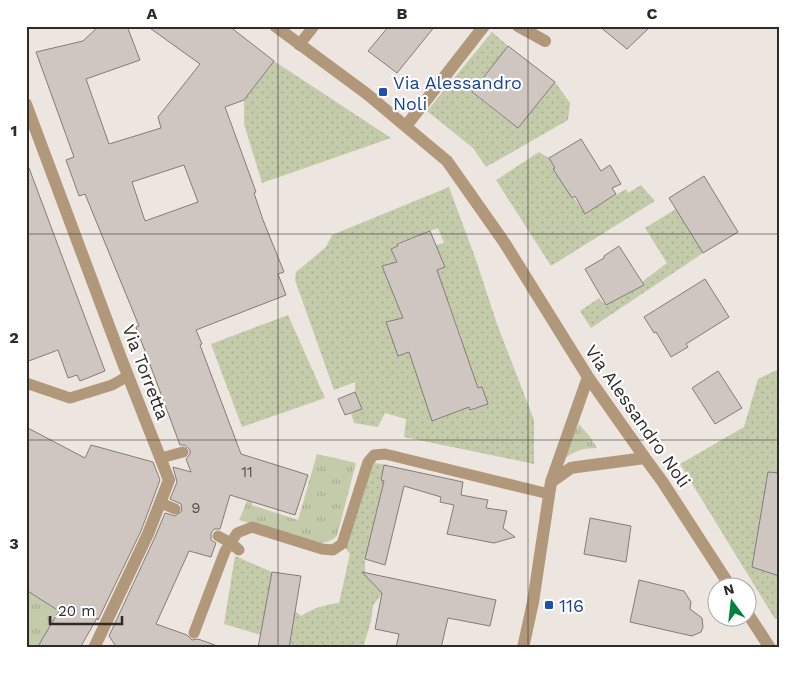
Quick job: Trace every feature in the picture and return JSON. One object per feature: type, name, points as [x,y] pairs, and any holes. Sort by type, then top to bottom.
[{"type":"street","name":"Via Alessandro Noli","points":[[275,26],[367,94],[446,161],[504,242],[588,377],[662,481],[724,576]]},
{"type":"street","points":[[406,126],[484,26]]},
{"type":"street","points":[[518,26],[545,42]]},
{"type":"street","name":"Via Torretta","points":[[26,104],[169,480],[144,543],[94,648]]},
{"type":"street","points":[[523,648],[533,602],[550,488],[588,377]]},
{"type":"street","points":[[550,488],[571,468],[644,458]]},
{"type":"street","points":[[756,626],[770,648]]},
{"type":"lane","points":[[299,45],[314,26]]},
{"type":"lane","points":[[26,383],[70,398],[112,385],[128,376]]},
{"type":"lane","points":[[161,458],[183,452]]},
{"type":"lane","points":[[235,546],[237,533],[252,527],[322,549],[333,550],[342,544],[368,462],[374,454],[385,454],[550,488]]},
{"type":"lane","points":[[161,503],[175,509]]},
{"type":"lane","points":[[218,536],[235,546]]},
{"type":"lane","points":[[194,633],[225,551],[235,546]]},
{"type":"green space","points":[[492,32],[508,46],[472,93],[518,128],[555,82],[570,103],[568,120],[486,167],[473,148],[427,111]]},
{"type":"green space","points":[[274,61],[391,138],[262,183],[244,124],[244,100]]},
{"type":"green space","points":[[539,152],[549,158],[555,168],[553,169],[585,213],[626,189],[628,193],[641,185],[655,201],[551,266],[496,180]]},
{"type":"green space","points":[[449,187],[497,324],[534,420],[534,464],[404,437],[406,419],[385,413],[378,427],[354,423],[351,413],[362,409],[355,392],[355,382],[334,390],[295,280],[296,272],[326,247],[332,235]],"holes":[[[438,228],[444,243],[436,245],[445,267],[391,288],[383,266],[397,262],[391,249],[398,246],[397,243]],[[447,298],[461,337],[424,352],[422,347],[386,323],[407,317],[406,311]]]},
{"type":"green space","points":[[676,209],[703,253],[591,328],[580,311],[599,298],[603,303],[607,304],[642,282],[667,263],[645,228]]},
{"type":"green space","points":[[288,315],[325,398],[242,427],[211,344]]},
{"type":"green space","points":[[779,369],[779,619],[775,619],[758,591],[758,576],[749,576],[680,464],[744,427],[758,379]]},
{"type":"green space","points":[[579,424],[597,448],[579,450],[564,459],[567,446]]},
{"type":"green space","points":[[317,454],[356,463],[337,536],[327,542],[315,542],[239,520],[247,501],[252,501],[252,505],[298,520]]},
{"type":"green space","points":[[368,462],[388,465],[365,559],[365,575],[382,593],[373,606],[371,621],[363,648],[258,648],[261,635],[224,624],[235,556],[272,572],[261,634],[295,611],[301,616],[319,607],[339,603],[350,554],[342,544]]},
{"type":"green space","points":[[26,590],[59,611],[37,648],[26,648]]},
{"type":"building","points":[[99,26],[127,26],[140,60],[86,79],[109,144],[161,128],[158,117],[200,64],[147,26],[229,26],[274,61],[244,100],[225,107],[256,192],[254,193],[263,220],[284,272],[278,274],[286,295],[196,330],[241,454],[308,475],[295,515],[230,495],[220,529],[214,529],[211,533],[211,540],[216,543],[211,557],[189,551],[156,624],[187,635],[192,640],[198,639],[215,645],[214,648],[117,648],[109,636],[165,513],[175,516],[182,511],[181,504],[170,499],[177,482],[173,467],[191,472],[186,459],[190,454],[190,450],[185,445],[180,445],[136,327],[139,326],[85,194],[79,196],[66,160],[74,157],[36,52],[83,41]],"holes":[[[184,165],[198,202],[145,221],[132,182]]]},
{"type":"building","points":[[389,26],[435,26],[397,73],[368,51]]},
{"type":"building","points":[[599,26],[651,26],[627,49]]},
{"type":"building","points":[[508,46],[555,82],[518,128],[472,92]]},
{"type":"building","points":[[581,139],[601,171],[610,165],[621,184],[612,188],[616,194],[585,214],[575,196],[572,198],[553,169],[555,168],[549,158]]},
{"type":"building","points":[[26,168],[29,168],[105,371],[80,381],[77,375],[68,378],[58,350],[26,362]]},
{"type":"building","points":[[704,176],[738,232],[703,253],[669,198]]},
{"type":"building","points":[[430,231],[445,267],[437,270],[478,388],[482,387],[488,404],[470,410],[469,407],[432,421],[409,352],[398,356],[386,322],[403,318],[382,266],[397,262],[391,249],[398,246],[397,244]]},
{"type":"building","points":[[619,246],[644,285],[606,305],[585,269],[604,258],[604,256]]},
{"type":"building","points":[[705,279],[729,317],[686,344],[688,347],[671,357],[656,332],[654,333],[644,317]]},
{"type":"building","points":[[718,371],[742,408],[715,424],[692,388]]},
{"type":"building","points":[[355,392],[362,409],[345,415],[338,399]]},
{"type":"building","points":[[26,427],[85,458],[91,445],[153,462],[160,480],[141,531],[98,620],[97,618],[80,648],[37,648],[59,611],[26,590]]},
{"type":"building","points":[[384,465],[463,482],[461,495],[488,500],[486,508],[507,511],[503,528],[515,537],[494,543],[447,534],[454,505],[440,502],[441,497],[404,486],[385,565],[365,559],[384,481],[381,480]]},
{"type":"building","points":[[768,472],[779,473],[779,576],[752,567]]},
{"type":"building","points":[[590,518],[631,526],[626,562],[584,554]]},
{"type":"building","points":[[272,572],[301,576],[289,648],[258,648]]},
{"type":"building","points":[[362,572],[496,600],[490,626],[448,618],[441,648],[396,648],[399,634],[375,629],[382,593]]},
{"type":"building","points":[[639,580],[684,591],[691,602],[690,609],[702,618],[703,627],[701,632],[692,636],[630,622]]},
{"type":"place","name":"Via Alessandro Noli","points":[[383,92]]},
{"type":"place","name":"116","points":[[549,605]]}]
